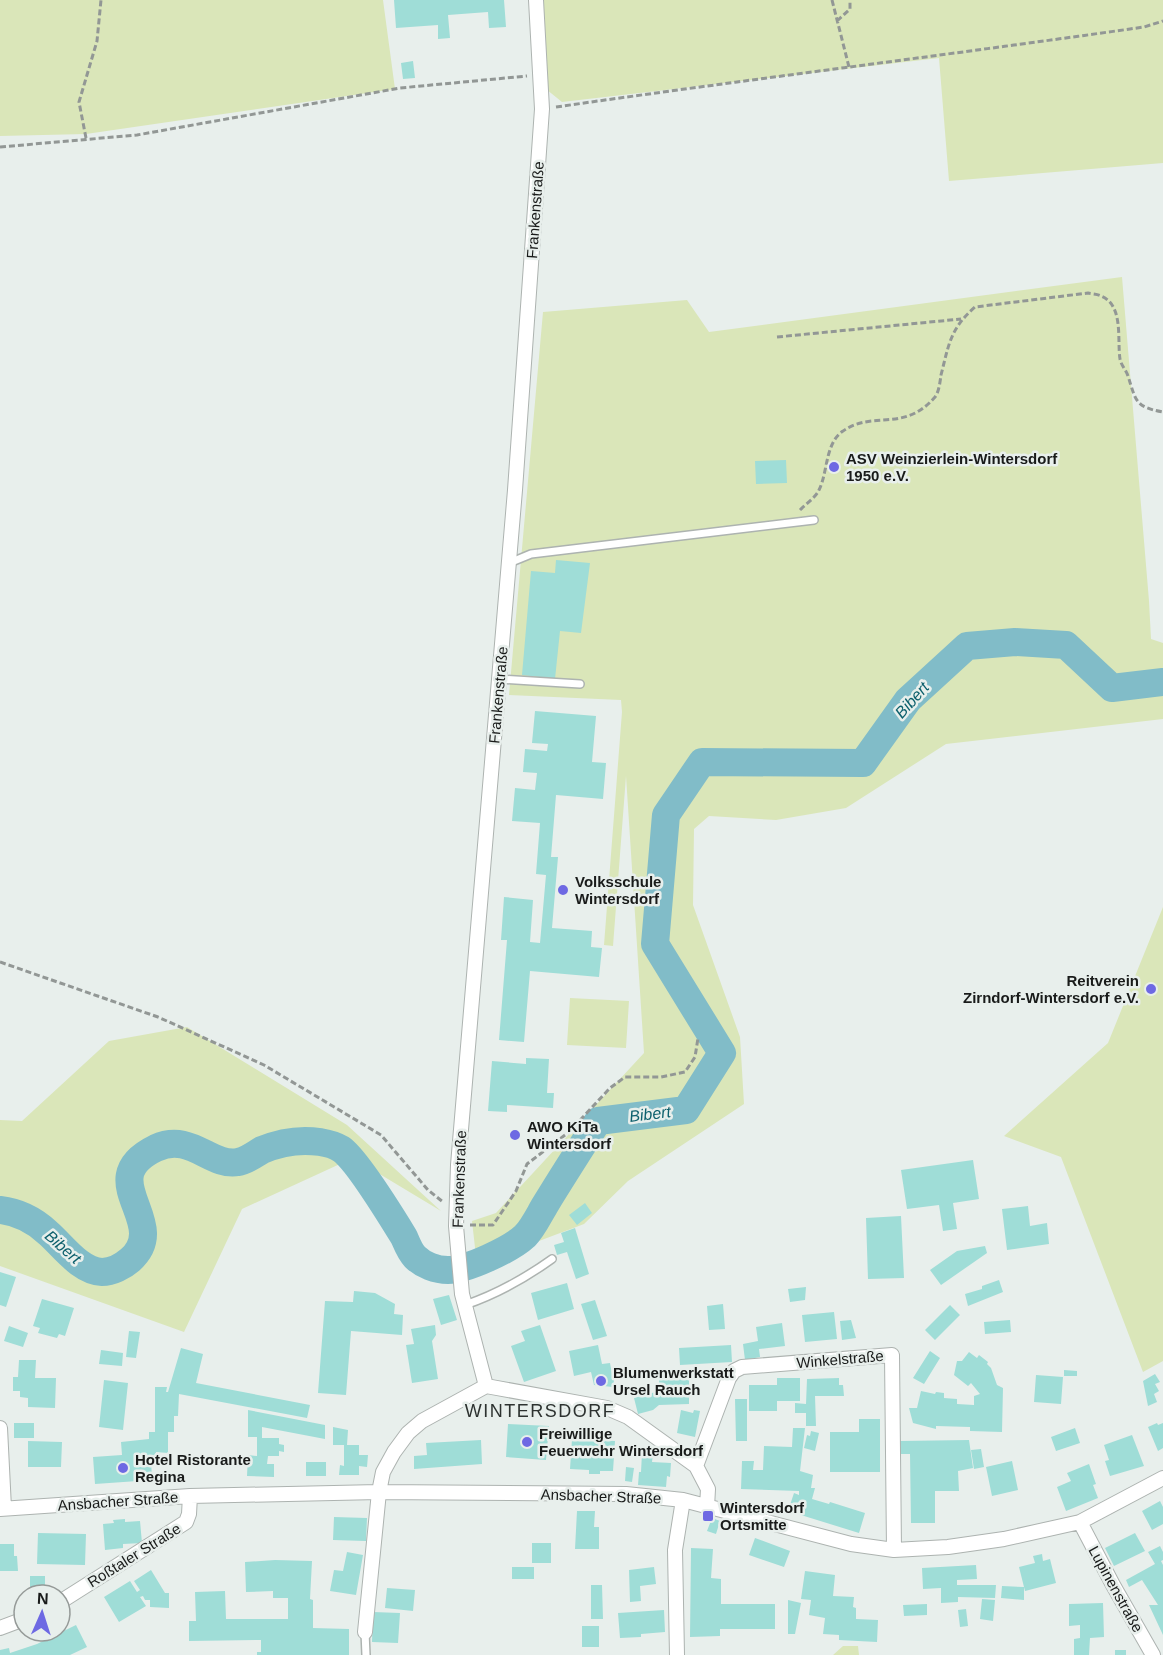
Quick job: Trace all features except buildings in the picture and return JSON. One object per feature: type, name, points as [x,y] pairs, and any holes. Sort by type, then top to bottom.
[{"type":"street","name":"Frankenstraße","points":[[486,1386],[463,1300],[456,1225],[458,1165],[509,562],[542,109],[536,0]]},
{"type":"street","name":"Winkelstraße","points":[[696,1466],[729,1378],[734,1371],[742,1367],[892,1354],[894,1550]]},
{"type":"street","points":[[365,1632],[383,1472],[408,1433],[422,1421],[486,1386],[607,1408],[628,1416],[696,1466],[705,1479],[708,1489],[707,1507]]},
{"type":"street","points":[[0,1428],[2,1508]]},
{"type":"street","name":"Ansbacher Straße","points":[[2,1508],[190,1496],[380,1492],[626,1494],[683,1500],[851,1544],[894,1550],[948,1547],[1004,1539],[1080,1522],[1163,1478]]},
{"type":"street","name":"Roßtaler Straße","points":[[72,1594],[186,1522],[190,1496]]},
{"type":"street","points":[[676,1655],[675,1550],[683,1500]]},
{"type":"street","name":"Lupinenstraße","points":[[1080,1522],[1153,1655]]},
{"type":"lane","points":[[509,562],[531,554],[814,520]]},
{"type":"lane","points":[[499,680],[580,684]]},
{"type":"lane","points":[[463,1300],[493,1295],[518,1282],[552,1259]]},
{"type":"lane","points":[[365,1632],[366,1655]]},
{"type":"path","points":[[86,138],[80,102],[97,41],[101,0]]},
{"type":"path","points":[[832,0],[849,67]]},
{"type":"path","points":[[837,21],[849,9],[850,0]]},
{"type":"path","points":[[542,109],[1144,27],[1163,21]]},
{"type":"path","points":[[0,147],[137,135],[400,88],[541,75]]},
{"type":"path","points":[[786,524],[819,492],[830,450],[840,433],[856,423],[895,420],[916,414],[936,395],[953,330],[975,307],[1088,293],[1102,296],[1113,306],[1118,324],[1120,362],[1127,374],[1133,395],[1146,409],[1163,412]]},
{"type":"path","points":[[777,337],[962,319]]},
{"type":"path","points":[[0,962],[158,1017],[264,1065],[381,1135],[456,1225],[493,1225],[516,1191],[527,1164],[569,1132],[610,1088],[625,1077],[661,1077],[685,1072],[695,1057],[698,1038]]},
{"type":"green space","points":[[0,0],[383,0],[395,89],[86,134],[0,136]]},
{"type":"green space","points":[[532,0],[1163,0],[1163,163],[949,181],[939,58],[562,102],[536,81]]},
{"type":"green space","name":"ASV Weinzierlein-Wintersdorf 1950 e.V.","points":[[1122,277],[1151,639],[1163,643],[1163,719],[946,744],[846,808],[776,820],[709,816],[694,829],[693,905],[740,1037],[744,1104],[628,1181],[584,1224],[531,1244],[478,1274],[472,1221],[496,1213],[644,1053],[626,776],[613,946],[604,945],[622,712],[621,700],[509,695],[543,312],[687,300],[709,332]]},
{"type":"green space","points":[[1163,907],[1163,1361],[1143,1372],[1061,1157],[1004,1136],[1108,1043]]},
{"type":"green space","points":[[570,998],[629,1001],[626,1048],[567,1045]]},
{"type":"green space","points":[[187,1027],[347,1125],[441,1211],[353,1158],[242,1209],[184,1332],[0,1266],[0,1120],[22,1121],[109,1041]]},
{"type":"green space","points":[[843,1646],[858,1646],[859,1655],[833,1655]]},
{"type":"waterway","name":"Bibert","points":[[0,1210],[26,1217],[37,1224],[86,1267],[94,1271],[110,1271],[130,1260],[141,1246],[143,1231],[130,1187],[130,1174],[138,1160],[156,1148],[168,1144],[180,1144],[218,1160],[238,1162],[276,1145],[313,1141],[336,1146],[348,1155],[365,1176],[412,1253],[422,1262],[434,1268],[448,1270],[466,1267],[488,1258],[510,1247],[528,1233],[598,1121],[686,1110],[722,1053],[655,944],[666,815],[702,762],[863,763],[908,700],[967,646],[1015,642],[1066,645],[1112,688],[1163,682]]},
{"type":"place","name":"ASV Weinzierlein-Wintersdorf 1950 e.V.","points":[[834,467]]},
{"type":"place","name":"Volksschule Wintersdorf","points":[[563,890]]},
{"type":"place","name":"Reitverein Zirndorf-Wintersdorf e.V.","points":[[1151,989]]},
{"type":"place","name":"AWO KiTa Wintersdorf","points":[[515,1135]]},
{"type":"place","name":"Blumenwerkstatt Ursel Rauch","points":[[601,1381]]},
{"type":"place","name":"Freiwillige Feuerwehr Wintersdorf","points":[[527,1442]]},
{"type":"place","name":"Hotel Ristorante Regina","points":[[123,1468]]},
{"type":"place","name":"Wintersdorf Ortsmitte","points":[[708,1516]]},
{"type":"district","name":"WINTERSDORF","points":[[540,1411]]}]
